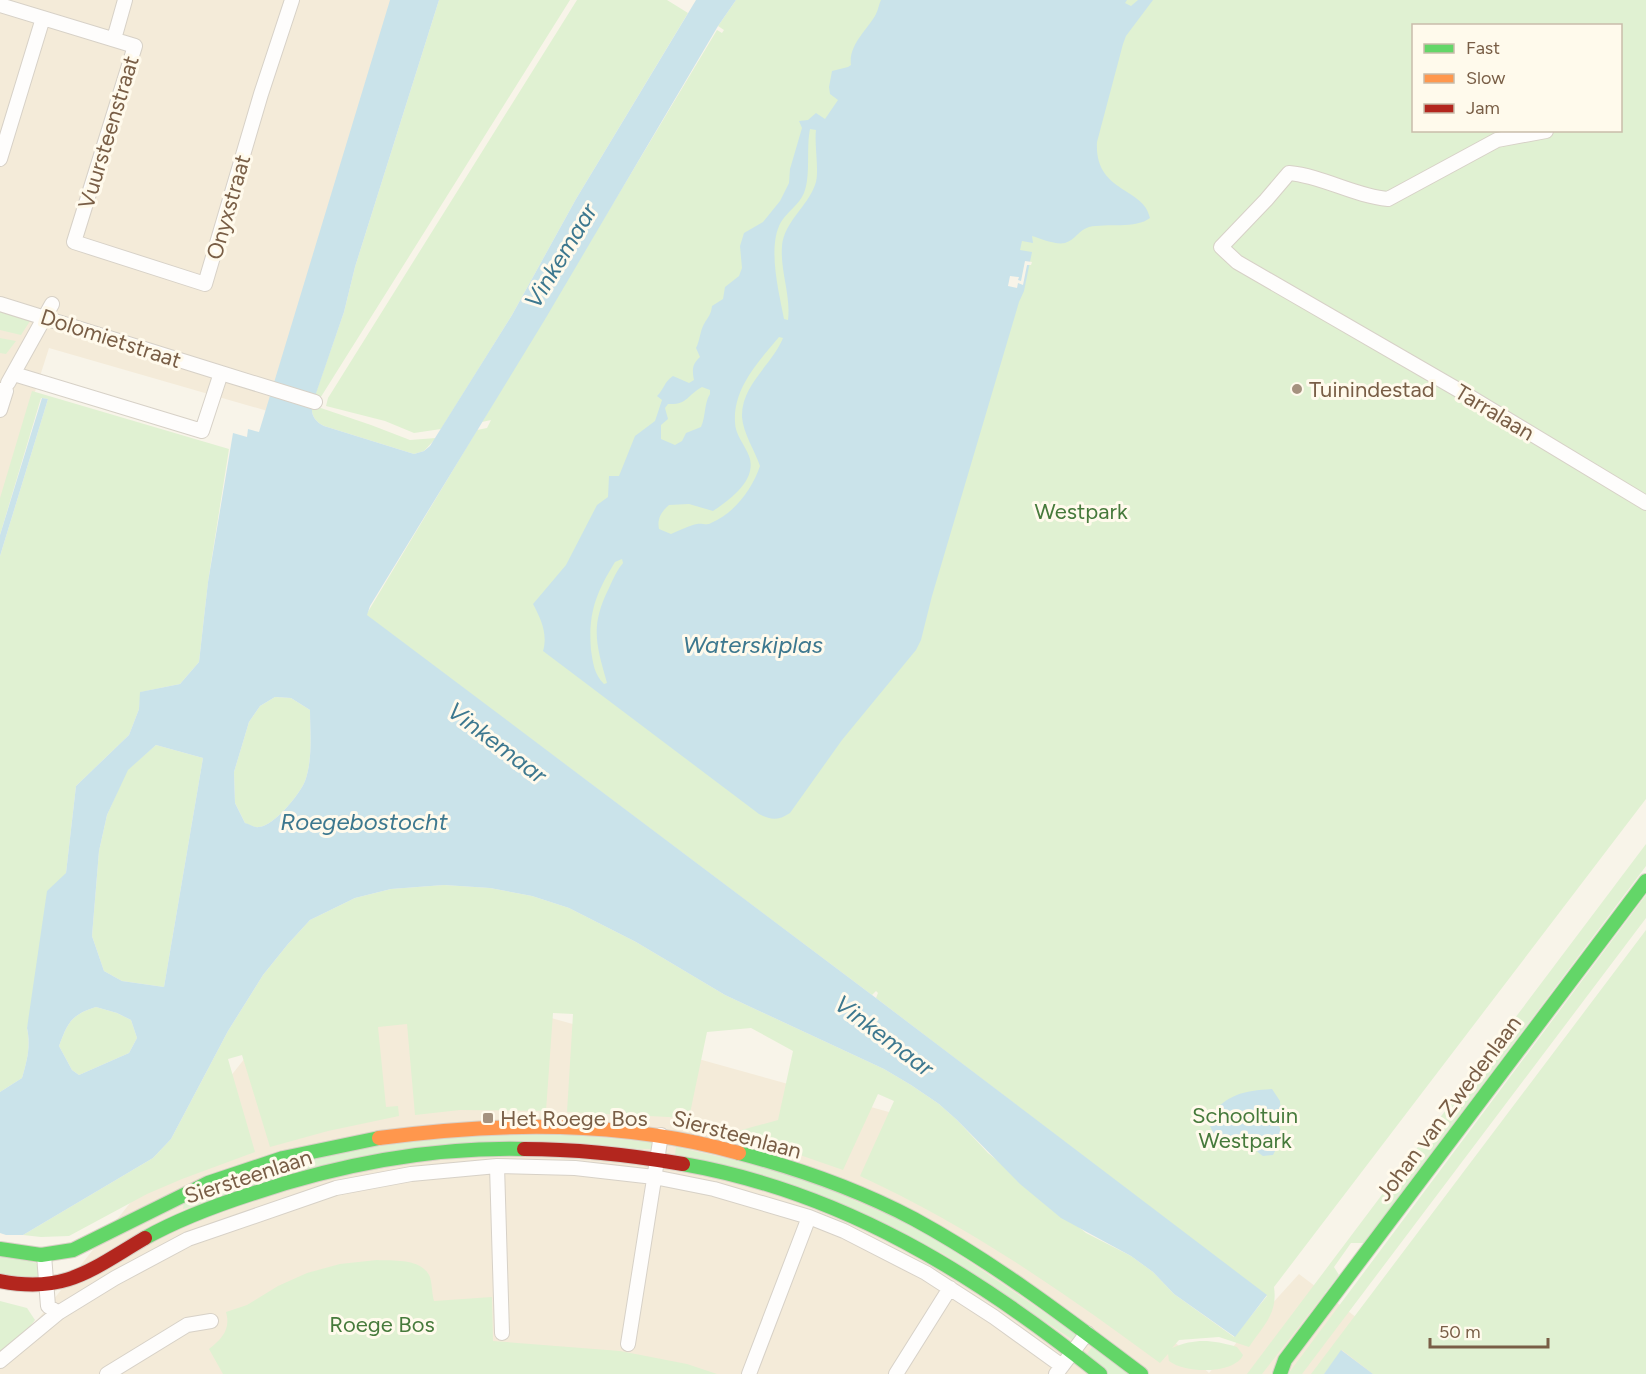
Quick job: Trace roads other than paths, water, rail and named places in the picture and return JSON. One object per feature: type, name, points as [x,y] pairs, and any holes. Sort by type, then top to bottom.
[{"type":"main road","name":"Johan van Zwedenlaan","points":[[1267,1374],[1285,1360],[1646,881]]},
{"type":"main road","name":"Siersteenlaan","points":[[0,1249],[20,1254],[57,1254],[92,1242],[196,1188],[264,1164],[339,1144],[408,1133],[487,1125],[555,1125],[661,1135],[759,1157],[846,1187],[910,1217],[986,1261],[1141,1374]]},
{"type":"main road","name":"Siersteenlaan","points":[[0,1281],[22,1286],[47,1285],[69,1280],[178,1221],[216,1206],[292,1181],[373,1162],[432,1153],[488,1148],[576,1150],[701,1168],[755,1181],[812,1199],[888,1232],[957,1270],[1073,1352],[1100,1374]]},
{"type":"main road","name":"Johan van Zwedenlaan","points":[[1280,1374],[1285,1360]]},
{"type":"street","name":"Vuursteenstraat","points":[[74,242],[135,46],[114,39],[125,0]]},
{"type":"street","name":"Onyxstraat","points":[[74,242],[206,284],[261,94],[292,0]]},
{"type":"street","points":[[0,5],[114,39]]},
{"type":"street","points":[[0,158],[43,18]]},
{"type":"street","name":"Tarralaan","points":[[1541,132],[1497,140],[1388,200],[1374,198],[1307,175],[1289,173],[1221,247],[1237,262],[1646,503]]},
{"type":"street","name":"Dolomietstraat","points":[[0,304],[315,402]]},
{"type":"street","points":[[0,410],[7,382],[52,304]]},
{"type":"street","points":[[7,382],[31,385],[202,431],[221,373]]},
{"type":"street","points":[[628,1344],[661,1135]]},
{"type":"street","points":[[497,1166],[502,1333]]},
{"type":"street","name":"Siersteenlaan","points":[[0,1361],[58,1313],[115,1278],[188,1239],[336,1188],[411,1174],[497,1166],[575,1168],[654,1177],[714,1189],[809,1217],[854,1236],[926,1273],[950,1288],[1059,1370]]},
{"type":"street","name":"Siersteenlaan","points":[[169,1202],[188,1239]]},
{"type":"street","points":[[749,1374],[809,1217]]},
{"type":"street","points":[[44,1255],[48,1306],[58,1313]]},
{"type":"street","points":[[896,1374],[950,1288]]},
{"type":"street","points":[[107,1374],[187,1325],[211,1321]]},
{"type":"street","points":[[1059,1370],[1087,1333]]},
{"type":"water","points":[[390,0],[439,0],[355,267],[344,312],[312,405],[312,412],[314,418],[324,426],[414,454],[430,446],[512,315],[576,199],[696,0],[736,0],[718,26],[544,321],[370,606],[367,615],[1267,1295],[1235,1337],[1174,1294],[1153,1272],[1131,1256],[1061,1218],[1020,1184],[939,1104],[911,1085],[884,1069],[725,995],[636,942],[569,908],[532,896],[490,888],[444,885],[391,889],[355,898],[310,920],[263,975],[228,1031],[171,1139],[153,1158],[23,1235],[0,1233],[0,1092],[22,1078],[25,1066],[28,1047],[27,1028],[47,891],[66,873],[76,786],[129,735],[139,709],[140,692],[180,684],[199,662],[208,582],[233,433],[247,437],[248,429],[259,432]],"holes":[[[275,697],[291,698],[310,710],[308,773],[302,787],[279,815],[265,825],[256,827],[245,823],[235,803],[234,772],[249,722],[260,706]],[[156,745],[203,758],[164,987],[122,981],[104,971],[92,936],[99,851],[107,815],[128,770]],[[96,1007],[131,1020],[137,1038],[129,1053],[79,1075],[72,1070],[59,1046],[72,1020],[81,1013]]]},
{"type":"water","name":"Waterskiplas","points":[[881,0],[1127,0],[1125,3],[1131,6],[1138,0],[1153,0],[1126,36],[1097,142],[1098,159],[1103,171],[1120,188],[1139,200],[1146,208],[1150,218],[1129,225],[1089,227],[1065,243],[1032,236],[1033,243],[1022,241],[1020,250],[1032,252],[1024,291],[932,596],[921,640],[916,650],[842,740],[790,813],[778,818],[767,818],[543,651],[544,633],[533,604],[566,565],[597,505],[608,497],[609,476],[619,476],[635,436],[655,421],[662,400],[657,396],[666,383],[673,376],[689,383],[694,380],[693,367],[700,357],[696,348],[712,306],[723,299],[725,287],[739,276],[742,268],[740,246],[744,233],[763,222],[780,201],[789,183],[790,169],[802,128],[799,121],[808,120],[816,113],[825,119],[838,100],[830,94],[832,71],[851,65],[855,44],[876,14]],"holes":[[[810,129],[816,130],[815,185],[787,229],[782,246],[788,320],[784,319],[777,283],[775,244],[781,222],[804,193]],[[779,337],[783,338],[746,395],[743,406],[742,417],[745,429],[760,466],[747,492],[728,513],[709,524],[694,525],[671,534],[659,529],[660,516],[669,505],[689,504],[713,511],[734,495],[746,481],[751,465],[737,431],[735,410],[743,386],[756,365]],[[702,387],[710,390],[701,427],[686,433],[682,441],[675,445],[661,439],[661,425],[668,419],[665,408],[668,404],[684,401]],[[622,559],[623,563],[603,601],[597,624],[598,646],[607,683],[604,684],[593,664],[591,625],[598,594],[615,562]]]},
{"type":"water","points":[[42,398],[48,399],[0,556],[0,535]]},
{"type":"water","points":[[1272,1089],[1280,1101],[1281,1116],[1276,1122],[1281,1134],[1273,1155],[1263,1156],[1248,1144],[1222,1140],[1214,1134],[1208,1118],[1222,1104],[1236,1095]]},
{"type":"water","points":[[1341,1350],[1373,1374],[1324,1374]]},
{"type":"place","name":"Tuinindestad","points":[[1297,389]]},
{"type":"place","name":"Het Roege Bos","points":[[488,1118]]},
{"type":"water label","name":"Vinkemaar","points":[[561,256]]},
{"type":"water label","name":"Vinkemaar","points":[[497,743]]},
{"type":"water label","name":"Roegebostocht","points":[[364,822]]},
{"type":"water label","name":"Vinkemaar","points":[[884,1036]]},
{"type":"park label","name":"Westpark","points":[[1081,511]]},
{"type":"park label","name":"Schooltuin Westpark","points":[[1245,1128]]},
{"type":"park label","name":"Roege Bos","points":[[382,1324]]}]
